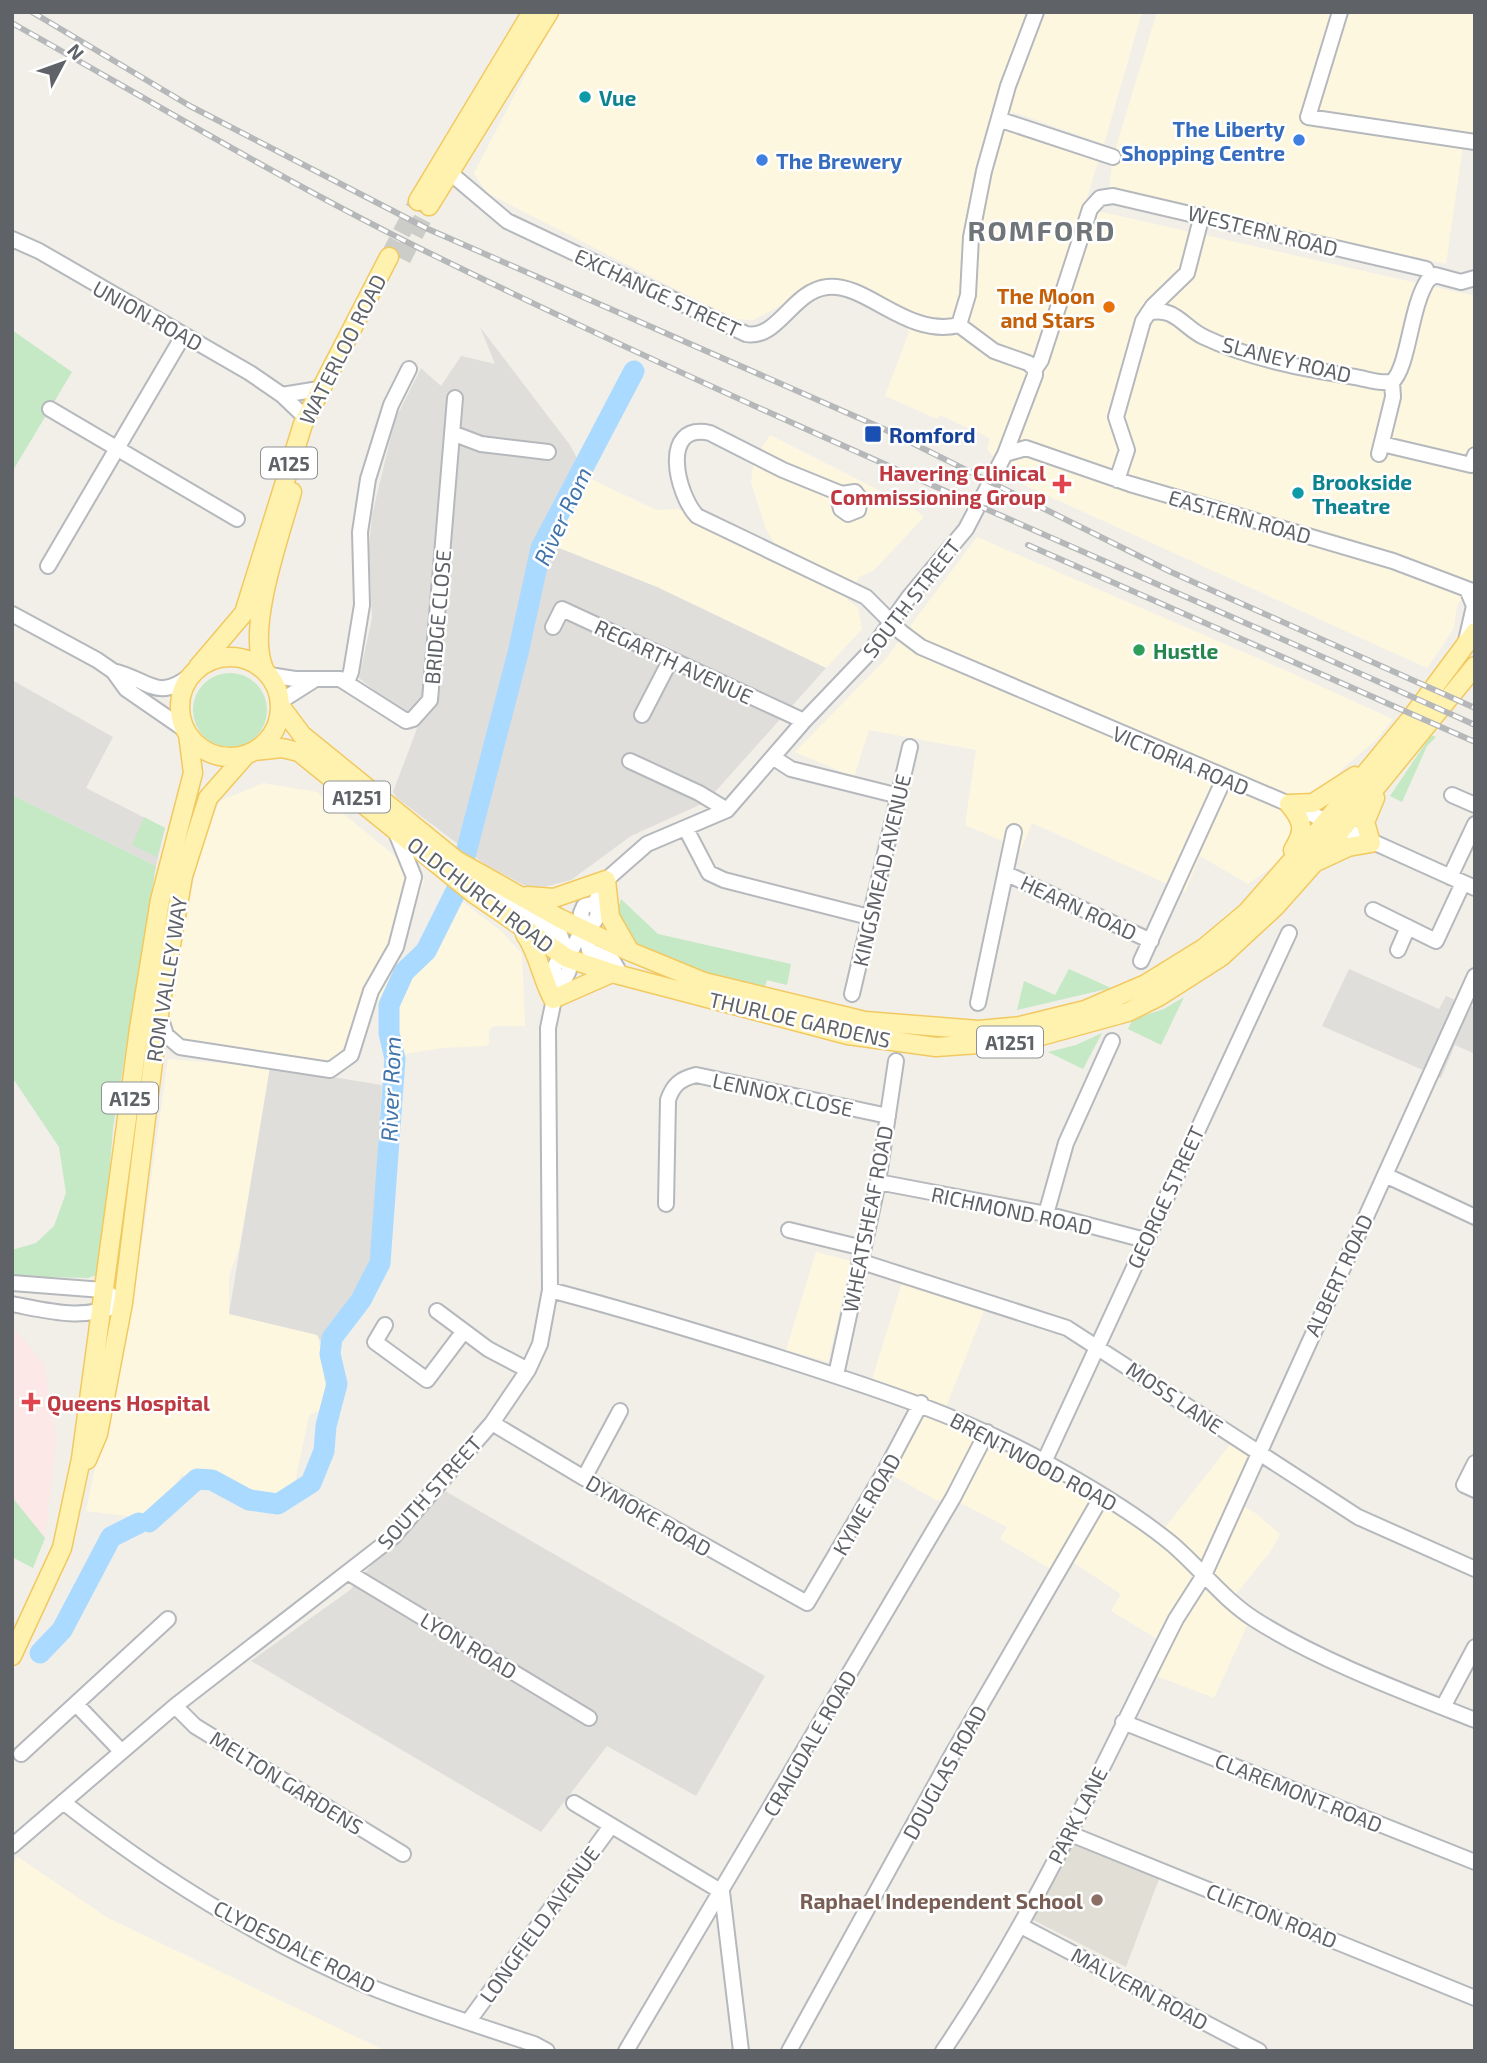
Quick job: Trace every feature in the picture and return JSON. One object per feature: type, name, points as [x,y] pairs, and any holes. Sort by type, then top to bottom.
[{"type":"main road","points":[[424,203],[532,12]]},
{"type":"main road","points":[[444,168],[549,12]]},
{"type":"main road","name":"WATERLOO ROAD","points":[[195,671],[244,613],[306,418],[319,389],[395,259],[334,381],[302,458],[257,627],[259,657],[267,672]]},
{"type":"main road","name":"A1251","points":[[1333,825],[1382,754],[1470,639]]},
{"type":"main road","points":[[237,656],[267,672],[281,704],[278,723],[270,739],[250,754],[222,756],[205,750],[186,731],[179,716],[179,698],[195,671],[220,657],[237,656]]},
{"type":"main road","name":"A1251","points":[[1333,825],[1402,752],[1475,666]]},
{"type":"main road","name":"OLDCHURCH ROAD","points":[[281,704],[302,735],[451,867],[466,888],[522,930],[568,958]]},
{"type":"main road","name":"ROM VALLEY WAY","points":[[12,1656],[62,1548],[73,1497],[160,900],[193,773],[186,731]]},
{"type":"main road","name":"OLDCHURCH ROAD","points":[[250,754],[282,748],[299,752],[393,827],[451,867],[472,870],[583,929]]},
{"type":"main road","name":"A1251","points":[[1315,862],[1348,847],[1371,843],[1366,835],[1366,815],[1402,752]]},
{"type":"main road","name":"ROM VALLEY WAY","points":[[73,1497],[98,1434],[123,1303],[170,937],[192,840],[208,798],[250,754]]},
{"type":"main road","name":"A1251","points":[[1289,804],[1307,805],[1323,798],[1382,754]]},
{"type":"main road","name":"A1251","points":[[1276,877],[1302,836],[1300,817],[1289,804]]},
{"type":"main road","name":"THURLOE GARDENS","points":[[568,958],[616,974],[848,1035],[936,1047],[1023,1041],[1128,1012],[1160,996],[1221,957],[1275,907],[1315,862],[1333,825]]},
{"type":"main road","name":"THURLOE GARDENS","points":[[583,929],[704,982],[865,1021],[940,1029],[1020,1026],[1085,1010],[1146,984],[1204,948],[1247,912],[1276,877],[1333,825]]},
{"type":"main road","points":[[606,880],[610,917],[620,939],[631,952]]},
{"type":"main road","name":"A1251","points":[[520,896],[554,898],[606,880]]},
{"type":"main road","name":"A1251","points":[[522,930],[539,957],[541,976],[555,992]]},
{"type":"main road","points":[[555,992],[599,976],[616,974]]},
{"type":"street","points":[[1035,369],[1028,363],[994,351],[960,325],[968,295],[975,214],[1008,86],[1036,12]]},
{"type":"street","points":[[1339,12],[1308,117],[1475,142]]},
{"type":"street","points":[[1001,120],[1113,157]]},
{"type":"street","name":"EXCHANGE STREET","points":[[444,168],[491,209],[521,228],[746,334],[763,332],[803,295],[829,286],[842,287],[884,309],[921,323],[946,328],[960,325]]},
{"type":"street","name":"WESTERN ROAD","points":[[1100,198],[1113,196],[1202,215],[1431,272],[1461,282],[1473,278]]},
{"type":"street","name":"SOUTH STREET","points":[[12,1846],[175,1706],[277,1624],[349,1573],[393,1537],[492,1423],[528,1370],[540,1344],[550,1290],[547,1062],[548,1028],[555,992],[554,968],[557,962],[568,958],[583,929],[595,921],[598,914],[596,903],[606,880],[647,844],[727,810],[804,721],[869,653],[965,529],[1005,454],[1035,369],[1041,360],[1090,209],[1100,198]]},
{"type":"street","points":[[1117,480],[1127,450],[1116,422],[1117,410],[1143,321],[1187,273],[1202,215]]},
{"type":"street","name":"UNION ROAD","points":[[12,239],[39,251],[218,354],[282,395],[306,418]]},
{"type":"street","points":[[1431,272],[1409,328],[1401,371],[1392,382],[1393,397],[1380,449],[1471,465],[1475,455]]},
{"type":"street","name":"SLANEY ROAD","points":[[1148,313],[1160,311],[1177,316],[1202,336],[1243,352],[1312,370],[1392,382]]},
{"type":"street","points":[[48,566],[119,450],[183,336]]},
{"type":"street","points":[[347,682],[362,605],[360,532],[368,479],[391,405],[409,369]]},
{"type":"street","points":[[282,395],[319,389]]},
{"type":"street","name":"BRIDGE CLOSE","points":[[267,672],[315,680],[340,679],[406,721],[414,719],[430,700],[455,398]]},
{"type":"street","points":[[50,410],[237,519]]},
{"type":"street","name":"VICTORIA ROAD","points":[[842,494],[701,431],[689,436],[677,455],[675,468],[683,495],[697,516],[866,597],[921,647],[1224,779],[1289,804],[1463,883]]},
{"type":"street","points":[[453,432],[481,444],[548,452]]},
{"type":"street","name":"EASTERN ROAD","points":[[1005,454],[1026,448],[1117,480],[1393,561],[1471,590]]},
{"type":"street","points":[[1470,639],[1474,606],[1471,590]]},
{"type":"street","name":"REGARTH AVENUE","points":[[553,627],[562,608],[804,721]]},
{"type":"street","points":[[12,614],[81,649],[113,671],[126,689],[186,731]]},
{"type":"street","points":[[642,715],[671,659]]},
{"type":"street","points":[[113,671],[129,675],[159,690],[176,688],[195,671]]},
{"type":"street","points":[[281,704],[315,680]]},
{"type":"street","name":"KINGSMEAD AVENUE","points":[[852,995],[911,747]]},
{"type":"street","points":[[774,758],[791,769],[899,796]]},
{"type":"street","points":[[630,761],[699,793],[727,810]]},
{"type":"street","points":[[1141,961],[1224,779]]},
{"type":"street","points":[[1452,795],[1475,805]]},
{"type":"street","points":[[1373,910],[1436,941],[1463,883],[1475,824]]},
{"type":"street","points":[[159,1014],[166,1035],[180,1047],[330,1070],[351,1055],[371,990],[396,947],[413,885],[407,855],[393,827]]},
{"type":"street","points":[[686,829],[709,873],[724,880],[869,917]]},
{"type":"street","points":[[978,1003],[1014,832]]},
{"type":"street","points":[[472,870],[508,904],[560,934],[568,958]]},
{"type":"street","name":"HEARN ROAD","points":[[1007,874],[1151,941]]},
{"type":"street","points":[[1398,950],[1408,927]]},
{"type":"street","points":[[583,929],[589,950],[613,961],[616,974]]},
{"type":"street","name":"GEORGE STREET","points":[[1044,1462],[1283,934]]},
{"type":"street","name":"ALBERT ROAD","points":[[1204,1574],[1475,976]]},
{"type":"street","points":[[1046,1214],[1066,1143],[1112,1041]]},
{"type":"street","name":"WHEATSHEAF ROAD","points":[[836,1376],[878,1182],[896,1062]]},
{"type":"street","name":"LENNOX CLOSE","points":[[666,1204],[668,1100],[673,1087],[685,1078],[696,1075],[888,1116]]},
{"type":"street","points":[[1385,1175],[1475,1217]]},
{"type":"street","name":"RICHMOND ROAD","points":[[878,1182],[1046,1214],[1145,1240]]},
{"type":"street","name":"MOSS LANE","points":[[789,1230],[1068,1328],[1359,1517],[1475,1569]]},
{"type":"street","points":[[12,1283],[103,1290],[123,1303]]},
{"type":"street","name":"BRENTWOOD ROAD","points":[[550,1290],[635,1312],[921,1403],[987,1432],[1102,1496],[1166,1539],[1251,1617],[1289,1640],[1475,1720]]},
{"type":"street","points":[[12,1304],[66,1314],[100,1314],[123,1303]]},
{"type":"street","points":[[437,1311],[488,1349],[528,1370]]},
{"type":"street","points":[[385,1325],[374,1342],[427,1380],[464,1331]]},
{"type":"street","name":"KYME ROAD","points":[[807,1603],[885,1471],[921,1403]]},
{"type":"street","points":[[584,1478],[620,1411]]},
{"type":"street","name":"DYMOKE ROAD","points":[[492,1423],[584,1478],[807,1603]]},
{"type":"street","name":"CRAIGDALE ROAD","points":[[626,2051],[953,1498],[987,1432]]},
{"type":"street","points":[[1470,1487],[1475,1463]]},
{"type":"street","name":"DOUGLAS ROAD","points":[[789,2051],[949,1760],[1102,1496]]},
{"type":"street","name":"LYON ROAD","points":[[349,1573],[589,1718]]},
{"type":"street","name":"PARK LANE","points":[[943,2051],[981,1995],[1021,1926],[1177,1619],[1204,1574]]},
{"type":"street","points":[[21,1754],[168,1619]]},
{"type":"street","points":[[1443,1707],[1475,1647]]},
{"type":"street","points":[[76,1703],[121,1751]]},
{"type":"street","name":"MELTON GARDENS","points":[[175,1706],[195,1726],[403,1854]]},
{"type":"street","name":"CLAREMONT ROAD","points":[[1124,1722],[1475,1861]]},
{"type":"street","name":"CLYDESDALE ROAD","points":[[63,1802],[231,1917],[368,1986],[534,2044],[547,2051]]},
{"type":"street","points":[[574,1803],[722,1892],[741,2051]]},
{"type":"street","name":"LONGFIELD AVENUE","points":[[468,2022],[611,1826]]},
{"type":"street","name":"CLIFTON ROAD","points":[[1069,1833],[1475,1998]]},
{"type":"street","name":"MALVERN ROAD","points":[[1021,1926],[1259,2051]]},
{"type":"shaded area","points":[[558,12],[1142,12],[1104,144],[1013,112],[1010,126],[1100,155],[1084,208],[1475,296],[1475,577],[1457,606],[1454,628],[1427,668],[1011,479],[987,449],[990,438],[940,415],[937,419],[885,396],[909,332],[904,317],[842,287],[811,290],[753,320],[734,319],[487,193],[474,173]]},
{"type":"shaded area","name":"The Liberty Shopping Centre","points":[[1157,12],[1475,12],[1475,133],[1465,132],[1446,264],[1109,187],[1113,157]]},
{"type":"shaded area","points":[[480,327],[570,445],[587,477],[554,546],[657,587],[826,668],[706,802],[631,836],[571,880],[533,890],[486,865],[397,798],[393,792],[418,726],[359,678],[372,618],[369,547],[372,515],[395,420],[421,368],[441,386],[461,356],[495,364]]},
{"type":"shaded area","points":[[770,435],[912,507],[924,517],[874,570],[859,577],[847,600],[858,607],[862,629],[826,668],[657,587],[553,546],[587,477],[656,510],[678,509],[697,516],[788,562],[794,552],[774,543],[766,529],[751,482],[754,460]]},
{"type":"shaded area","points":[[977,537],[1393,719],[1376,740],[1342,769],[1275,865],[1248,884],[1200,856],[1185,892],[1032,823],[1021,849],[965,825],[976,750],[869,730],[854,777],[795,752],[884,661]]},
{"type":"shaded area","points":[[12,680],[113,737],[86,788],[165,828],[156,866],[12,795]]},
{"type":"shaded area","points":[[263,783],[317,792],[424,880],[392,979],[373,1011],[329,1065],[180,1039],[166,1025],[201,842],[220,801]]},
{"type":"shaded area","points":[[460,900],[501,931],[522,954],[525,1026],[494,1026],[489,1030],[489,1043],[486,1046],[442,1048],[399,1055],[395,1008],[415,968],[432,957]]},
{"type":"shaded area","points":[[1349,969],[1439,1009],[1446,996],[1475,1008],[1475,1054],[1455,1045],[1441,1078],[1322,1026]]},
{"type":"shaded area","points":[[168,1059],[270,1067],[239,1249],[229,1276],[229,1313],[318,1335],[328,1407],[309,1415],[292,1497],[181,1475],[160,1520],[86,1511],[144,1230]]},
{"type":"shaded area","points":[[270,1067],[382,1085],[371,1269],[349,1308],[321,1342],[317,1335],[229,1314]]},
{"type":"shaded area","points":[[816,1252],[851,1261],[828,1362],[786,1350]]},
{"type":"shaded area","points":[[904,1276],[988,1301],[944,1412],[1160,1534],[1232,1442],[1255,1457],[1235,1502],[1254,1512],[1280,1534],[1271,1551],[1231,1600],[1251,1617],[1214,1698],[1149,1673],[1164,1643],[1111,1611],[1121,1594],[1068,1559],[1059,1574],[1000,1539],[1007,1527],[963,1504],[936,1500],[885,1471],[918,1410],[870,1386]]},
{"type":"shaded area","name":"Queens Hospital","points":[[12,1325],[44,1364],[56,1440],[45,1538],[12,1497]]},
{"type":"shaded area","points":[[438,1487],[765,1676],[696,1796],[607,1746],[541,1832],[251,1661],[350,1590]]},
{"type":"shaded area","name":"Raphael Independent School","points":[[1072,1843],[1159,1879],[1126,1967],[1033,1920]]},
{"type":"shaded area","points":[[18,1857],[108,1918],[386,2051],[12,2051],[12,1865]]},
{"type":"green space","points":[[12,330],[72,372],[12,472]]},
{"type":"green space","points":[[230,673],[244,676],[256,684],[264,696],[267,710],[264,724],[256,736],[244,744],[230,747],[216,744],[204,736],[196,724],[193,710],[196,696],[204,684],[216,676]]},
{"type":"green space","points":[[1431,735],[1436,737],[1427,746],[1402,802],[1390,796]]},
{"type":"green space","points":[[12,795],[156,866],[113,1128],[108,1191],[96,1275],[88,1278],[12,1276],[12,1250],[36,1243],[54,1226],[66,1193],[59,1147],[12,1077]]},
{"type":"green space","points":[[144,817],[165,828],[157,857],[132,845]]},
{"type":"green space","points":[[621,899],[658,934],[791,964],[787,985],[767,980],[764,989],[691,970],[653,956],[639,947],[627,934],[617,912]]},
{"type":"green space","points":[[1069,969],[1111,988],[1017,1010],[1024,981],[1055,995]]},
{"type":"green space","points":[[1184,997],[1161,1045],[1128,1029],[1133,1019],[1164,1009]]},
{"type":"green space","points":[[1102,1033],[1083,1069],[1048,1052],[1076,1045]]},
{"type":"green space","points":[[12,1497],[45,1538],[33,1568],[12,1557]]},
{"type":"waterway","name":"River Rom","points":[[149,1522],[197,1479],[212,1480],[249,1500],[278,1504],[311,1483],[324,1451],[326,1426],[337,1384],[330,1354],[332,1338],[361,1300],[380,1263],[395,1059],[389,1033],[389,1005],[404,972],[426,951],[456,891],[518,653],[541,548],[634,371]]},
{"type":"waterway","name":"River Rom","points":[[40,1653],[62,1630],[111,1537],[139,1523]]},
{"type":"tunnel","points":[[389,257],[418,201]]},
{"type":"tunnel","points":[[402,259],[429,206]]},
{"type":"railway","points":[[32,12],[190,106],[428,229],[884,429],[1171,572],[1475,708]]},
{"type":"railway","points":[[12,23],[316,194],[419,248],[550,311],[813,432],[1475,725]]},
{"type":"railway","points":[[1028,545],[1475,742]]},
{"type":"place","name":"Vue","points":[[585,97]]},
{"type":"place","name":"The Liberty Shopping Centre","points":[[1299,140]]},
{"type":"place","name":"The Brewery","points":[[762,160]]},
{"type":"place","name":"The Moon and Stars","points":[[1109,307]]},
{"type":"place","name":"Romford","points":[[873,434]]},
{"type":"place","name":"Havering Clinical Commissioning Group","points":[[1062,484]]},
{"type":"place","name":"Brookside Theatre","points":[[1298,493]]},
{"type":"place","name":"Hustle","points":[[1139,650]]},
{"type":"place","name":"Queens Hospital","points":[[31,1402]]},
{"type":"place","name":"Raphael Independent School","points":[[1097,1900]]},
{"type":"district","name":"ROMFORD","points":[[1042,230]]}]
